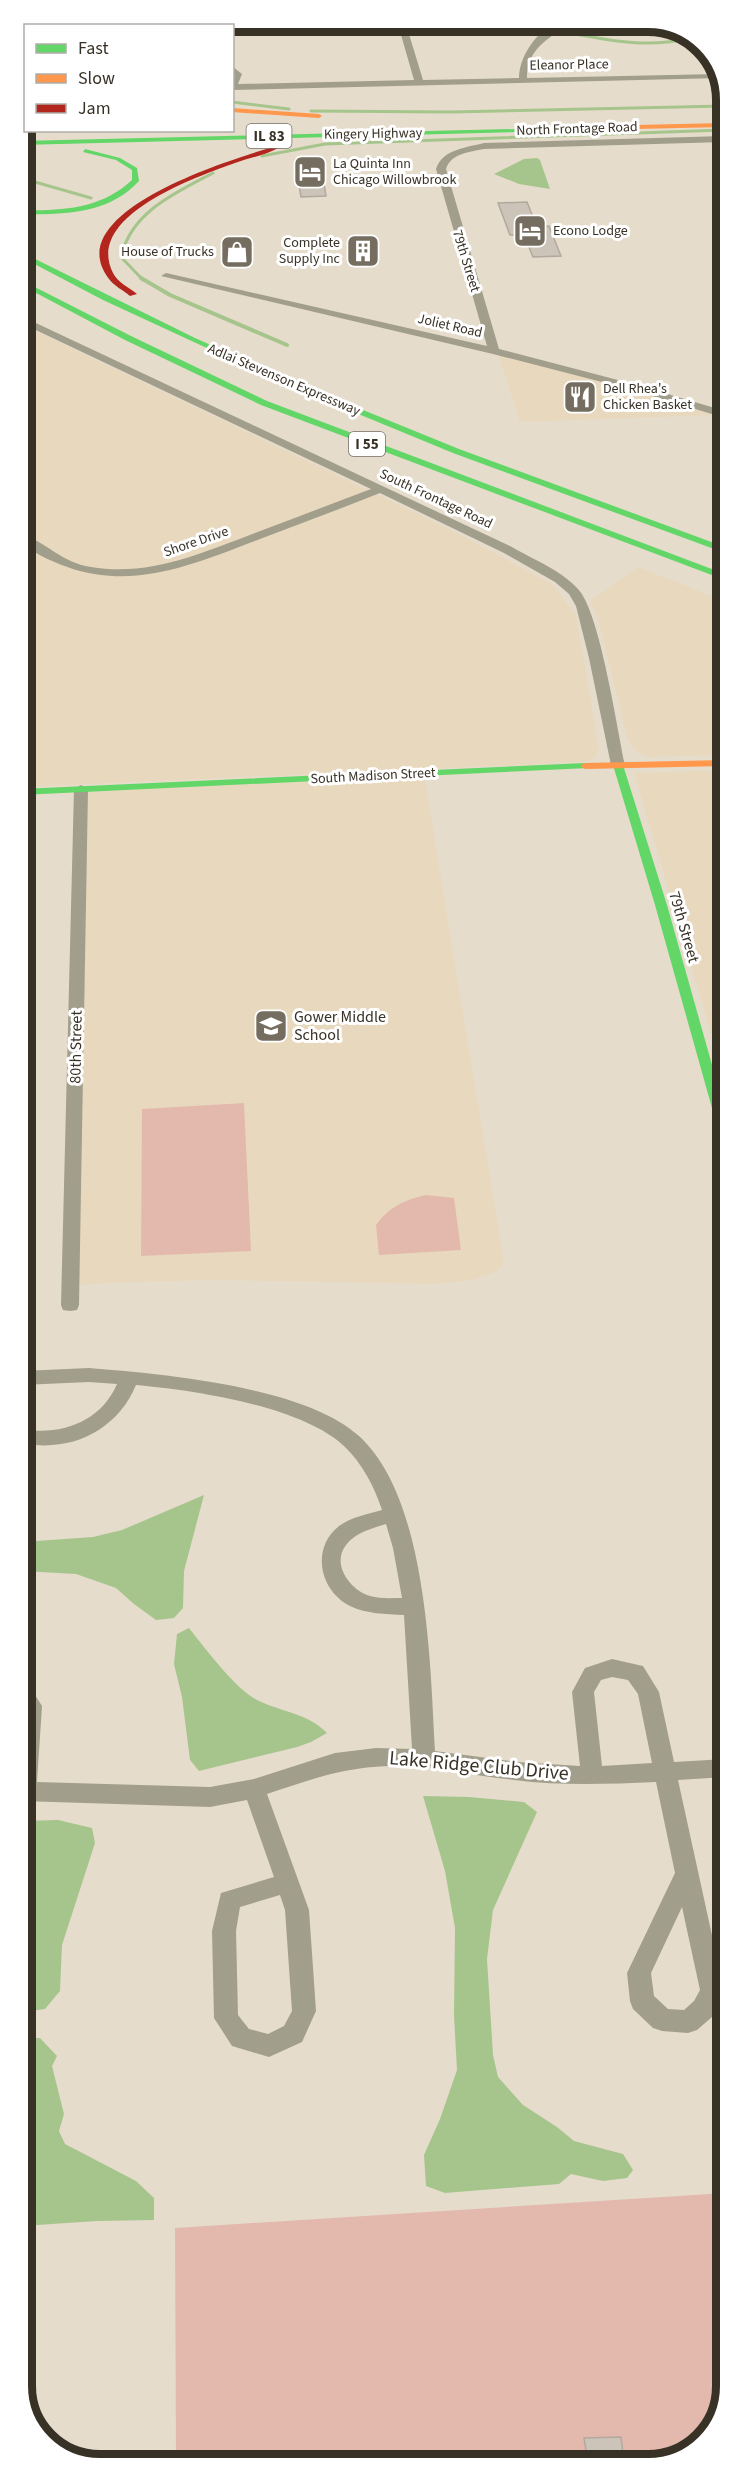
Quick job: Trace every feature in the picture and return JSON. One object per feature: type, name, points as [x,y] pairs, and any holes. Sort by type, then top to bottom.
[{"type":"main road","points":[[234,110],[331,116]]},
{"type":"main road","name":"Kingery Highway","points":[[31,145],[716,113]]},
{"type":"main road","points":[[455,118],[514,124]]},
{"type":"main road","points":[[92,274],[138,297],[109,274],[104,260],[104,248],[118,223],[148,198],[192,175],[237,158],[295,144],[344,139],[424,137],[514,124]]},
{"type":"main road","name":"Kingery Highway","points":[[234,125],[716,125]]},
{"type":"main road","points":[[31,146],[104,154],[128,164],[137,174],[131,189],[104,203],[68,211],[31,212]]},
{"type":"main road","name":"Adlai Stevenson Expressway","points":[[31,260],[83,289],[265,374],[410,433],[716,547]]},
{"type":"main road","name":"Adlai Stevenson Expressway","points":[[31,287],[128,338],[264,403],[716,574]]},
{"type":"main road","points":[[53,315],[190,377],[264,403]]},
{"type":"main road","points":[[195,325],[387,415],[410,433]]},
{"type":"main road","name":"South Madison Street","points":[[31,792],[618,765],[716,763]]},
{"type":"main road","name":"79th Street","points":[[618,765],[664,914],[716,1101]]},
{"type":"street","points":[[234,87],[419,82],[403,32]]},
{"type":"street","points":[[523,80],[526,56],[531,48],[550,32]]},
{"type":"street","points":[[234,70],[238,74],[234,84]]},
{"type":"street","name":"Eleanor Place","points":[[419,82],[711,76]]},
{"type":"street","name":"North Frontage Road","points":[[441,169],[444,160],[453,154],[484,146],[716,139]]},
{"type":"street","name":"79th Street","points":[[441,169],[451,200],[456,228],[494,351]]},
{"type":"street","name":"Joliet Road","points":[[166,276],[494,351],[716,411]]},
{"type":"street","name":"South Frontage Road","points":[[31,324],[508,550],[559,579],[574,592],[582,606],[596,658],[618,765]]},
{"type":"street","points":[[706,407],[716,403]]},
{"type":"street","name":"Shore Drive","points":[[31,544],[57,561],[80,568],[113,573],[150,572],[192,560],[380,489]]},
{"type":"street","name":"80th Street","points":[[70,1305],[81,789]]},
{"type":"street","points":[[31,1378],[89,1375],[159,1379],[279,1404],[322,1421],[353,1441],[379,1478],[395,1514],[415,1607],[424,1759]]},
{"type":"street","points":[[31,1439],[66,1435],[98,1424],[116,1406],[129,1378]]},
{"type":"street","points":[[395,1514],[349,1530],[336,1541],[329,1557],[334,1578],[347,1594],[368,1604],[415,1607]]},
{"type":"street","points":[[592,1776],[583,1692],[593,1674],[612,1668],[635,1672],[648,1692],[666,1772],[712,1990],[703,2009],[688,2022],[662,2020],[642,2001],[639,1973],[687,1873]]},
{"type":"street","name":"Lake Ridge Club Drive","points":[[31,1791],[180,1798],[210,1797],[254,1789],[335,1762],[376,1757],[424,1759],[518,1771],[592,1776],[716,1769]]},
{"type":"street","points":[[254,1789],[288,1883],[297,1910],[304,2012],[293,2034],[269,2046],[242,2038],[226,2018],[224,1931],[229,1900],[288,1883]]},
{"type":"shaded area","points":[[537,158],[540,160],[550,189],[519,184],[494,174],[524,159]]},
{"type":"shaded area","points":[[31,329],[451,530],[552,584],[576,615],[599,749],[595,757],[586,762],[31,787]]},
{"type":"shaded area","points":[[498,354],[664,398],[716,414],[716,415],[520,422]]},
{"type":"shaded area","points":[[638,567],[716,597],[716,755],[649,757],[636,751],[628,741],[598,619],[590,601]]},
{"type":"shaded area","points":[[716,770],[716,1051],[634,773]]},
{"type":"shaded area","name":"Gower Middle School","points":[[424,774],[504,1263],[496,1272],[472,1280],[435,1284],[209,1280],[70,1286],[81,789]]},
{"type":"shaded area","points":[[244,1103],[251,1251],[141,1256],[142,1109]]},
{"type":"shaded area","points":[[426,1195],[454,1198],[461,1250],[379,1255],[376,1225],[386,1213],[398,1205]]},
{"type":"shaded area","points":[[204,1495],[184,1571],[183,1608],[174,1618],[156,1620],[116,1588],[76,1574],[31,1572],[31,1541],[93,1537],[122,1530]]},
{"type":"shaded area","points":[[189,1628],[244,1691],[261,1702],[310,1720],[327,1733],[297,1747],[199,1771],[190,1760],[182,1697],[174,1664],[177,1634]]},
{"type":"shaded area","points":[[423,1796],[524,1802],[537,1812],[493,1910],[487,1959],[493,2055],[498,2077],[523,2105],[574,2141],[623,2154],[633,2170],[627,2178],[603,2181],[571,2174],[559,2184],[445,2193],[426,2186],[424,2155],[440,2119],[457,2070],[454,2015],[455,1928],[445,1871]]},
{"type":"shaded area","points":[[58,1820],[92,1828],[95,1843],[62,1945],[60,1991],[45,2009],[31,2011],[31,1821]]},
{"type":"shaded area","points":[[31,2038],[40,2038],[57,2056],[52,2066],[64,2114],[59,2131],[65,2144],[136,2181],[154,2198],[154,2220],[31,2225]]},
{"type":"shaded area","points":[[716,2194],[716,2385],[710,2411],[699,2430],[689,2439],[673,2448],[647,2454],[176,2453],[175,2228]]},
{"type":"building","points":[[320,159],[326,196],[301,197],[295,160]]},
{"type":"building","name":"Econo Lodge","points":[[527,202],[537,227],[549,226],[561,256],[533,257],[524,235],[510,235],[498,203]]},
{"type":"building","points":[[621,2437],[623,2454],[587,2454],[584,2438]]},
{"type":"waterway","points":[[564,32],[626,42],[658,43],[680,40]]},
{"type":"waterway","points":[[234,102],[289,109]]},
{"type":"waterway","points":[[311,111],[451,112],[716,106]]},
{"type":"waterway","points":[[262,156],[325,144],[716,130]]},
{"type":"waterway","points":[[141,278],[121,257],[126,241],[134,228],[156,206],[213,173]]},
{"type":"waterway","points":[[31,181],[91,198]]},
{"type":"waterway","points":[[141,278],[170,295],[287,345]]},
{"type":"traffic: fast","points":[[31,143],[635,127]]},
{"type":"traffic: fast","points":[[31,212],[67,211],[97,205],[124,192],[136,181],[135,169],[118,159],[85,151]]},
{"type":"traffic: fast","points":[[31,259],[192,340],[367,416],[545,485],[716,547]]},
{"type":"traffic: fast","points":[[31,287],[128,338],[264,403],[716,574]]},
{"type":"traffic: fast","points":[[618,765],[661,905],[716,1101]]},
{"type":"traffic: fast","points":[[31,792],[585,766]]},
{"type":"traffic: slow","points":[[234,110],[319,116]]},
{"type":"traffic: slow","points":[[635,127],[716,125]]},
{"type":"traffic: slow","points":[[585,766],[716,763]]},
{"type":"traffic: jam","points":[[133,294],[111,276],[103,253],[110,232],[126,215],[148,199],[175,185],[204,172],[275,148]]},
{"type":"place","name":"La Quinta Inn Chicago Willowbrook","points":[[310,172]]},
{"type":"place","name":"Econo Lodge","points":[[530,231]]},
{"type":"place","name":"Complete Supply Inc","points":[[363,251]]},
{"type":"place","name":"House of Trucks","points":[[237,252]]},
{"type":"place","name":"Dell Rhea's Chicken Basket","points":[[580,397]]},
{"type":"place","name":"Gower Middle School","points":[[271,1026]]}]
